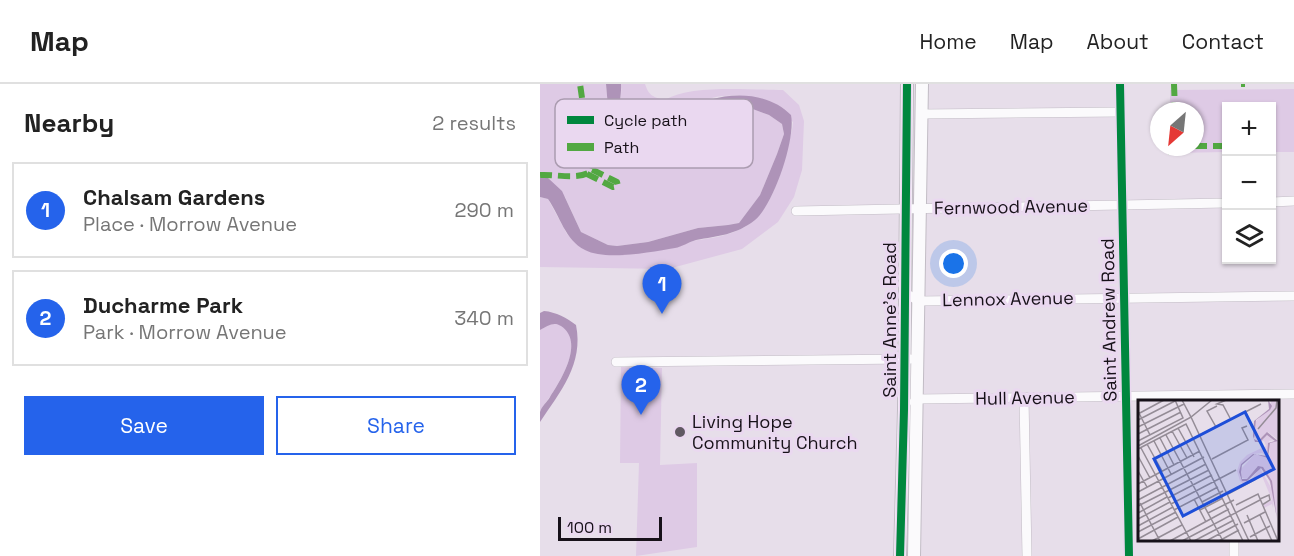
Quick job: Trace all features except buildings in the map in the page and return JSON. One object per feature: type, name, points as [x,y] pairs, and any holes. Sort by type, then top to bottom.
[{"type":"main road","name":"Saint Anne's Road","points":[[900,556],[904,410],[907,84]]},
{"type":"main road","name":"Saint Anne's Road","points":[[915,556],[922,84]]},
{"type":"main road","points":[[903,459],[916,469]]},
{"type":"street","name":"Saint Andrew Road","points":[[1120,84],[1129,556]]},
{"type":"street","points":[[922,114],[1121,112]]},
{"type":"street","points":[[1276,202],[1294,201]]},
{"type":"street","name":"Fernwood Avenue","points":[[796,211],[1222,202]]},
{"type":"street","name":"Lennox Avenue","points":[[905,293],[919,301],[1294,296]]},
{"type":"street","points":[[616,362],[918,358]]},
{"type":"street","name":"Hull Avenue","points":[[917,399],[1126,396],[1232,398],[1294,394]]},
{"type":"street","points":[[1024,398],[1027,556]]},
{"type":"street","points":[[904,410],[917,399]]},
{"type":"shaded area","points":[[540,84],[606,84],[607,99],[555,99],[555,168],[753,168],[753,109],[769,115],[782,124],[784,134],[760,195],[739,223],[698,228],[648,242],[608,245],[581,232],[565,197],[543,176],[540,178]]},
{"type":"shaded area","points":[[606,84],[621,84],[620,99],[607,99]]},
{"type":"shaded area","points":[[621,84],[645,84],[652,95],[661,99],[620,99]]},
{"type":"shaded area","points":[[1294,89],[1294,152],[1276,152],[1276,102],[1222,102],[1222,152],[1204,152],[1204,102],[1170,102],[1170,90]]},
{"type":"shaded area","points":[[705,90],[783,90],[799,105],[804,121],[802,170],[794,197],[778,222],[742,249],[668,269],[540,267],[540,197],[548,199],[567,234],[585,250],[675,247],[742,229],[756,218],[768,202],[777,182],[793,122],[753,98],[734,95],[667,99],[676,95]]},
{"type":"shaded area","points":[[754,97],[768,100],[791,115],[792,125],[787,154],[776,186],[755,220],[734,232],[696,240],[675,248],[604,255],[578,246],[568,234],[548,199],[540,197],[540,178],[548,178],[562,191],[581,232],[608,245],[648,242],[698,228],[739,223],[760,195],[784,134],[782,124],[769,115],[753,109],[753,99],[715,99]]},
{"type":"shaded area","points":[[544,311],[561,316],[576,325],[578,339],[577,352],[568,377],[540,422],[540,412],[560,381],[571,351],[568,333],[561,326],[553,324],[540,330],[540,313]]},
{"type":"shaded area","points":[[557,323],[567,331],[571,341],[571,353],[561,379],[540,411],[540,330]]},
{"type":"shaded area","points":[[621,367],[662,368],[660,465],[697,463],[697,547],[636,556],[639,463],[620,463]]},
{"type":"marked path","points":[[580,84],[582,99]]},
{"type":"marked path","points":[[1174,84],[1175,102]]},
{"type":"marked path","points":[[1204,146],[1222,146]]},
{"type":"marked path","points":[[540,175],[573,176],[590,172],[592,168]]},
{"type":"marked path","points":[[587,174],[613,187],[618,186],[617,182],[591,169]]},
{"type":"cycle path","points":[[900,556],[904,410],[907,84]]},
{"type":"cycle path","points":[[1120,84],[1129,556]]},
{"type":"place","name":"Chalsam Gardens","points":[[662,314]]},
{"type":"place","name":"Ducharme Park","points":[[641,415]]},
{"type":"place","name":"Living Hope Community Church","points":[[680,432]]}]
